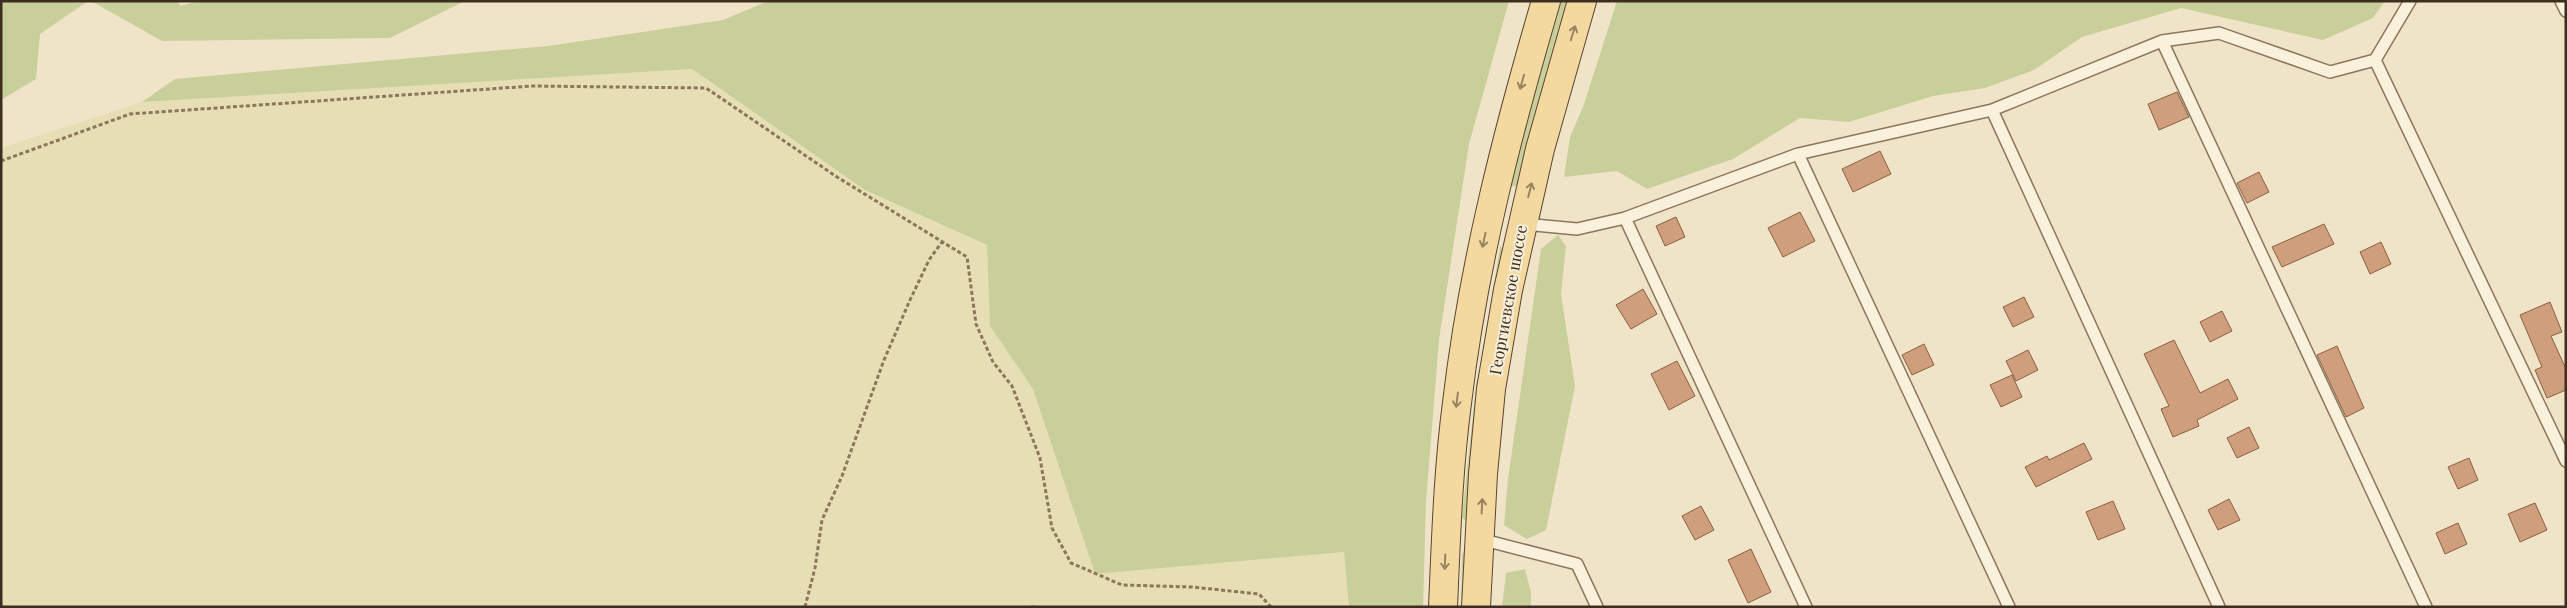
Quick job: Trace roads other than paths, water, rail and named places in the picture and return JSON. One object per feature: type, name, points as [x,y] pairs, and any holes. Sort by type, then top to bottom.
[{"type":"main road","name":"Георгиевское шоссе","points":[[1443,607],[1451,458],[1458,393],[1477,275],[1508,131],[1546,1]]},
{"type":"main road","name":"Георгиевское шоссе","points":[[1476,607],[1492,389],[1522,224],[1547,121],[1582,1]]},
{"type":"lane","points":[[1522,224],[1577,230],[1625,218],[1798,154],[1992,110],[2162,41],[2219,33],[2330,72],[2375,60],[2410,1]]},
{"type":"lane","points":[[2561,1],[2566,11]]},
{"type":"lane","points":[[2162,41],[2426,607]]},
{"type":"lane","points":[[2375,60],[2566,461]]},
{"type":"lane","points":[[1992,110],[2219,607]]},
{"type":"lane","points":[[1798,154],[2010,607]]},
{"type":"lane","points":[[1625,218],[1806,607]]},
{"type":"lane","points":[[1480,539],[1577,564],[1597,607]]}]
